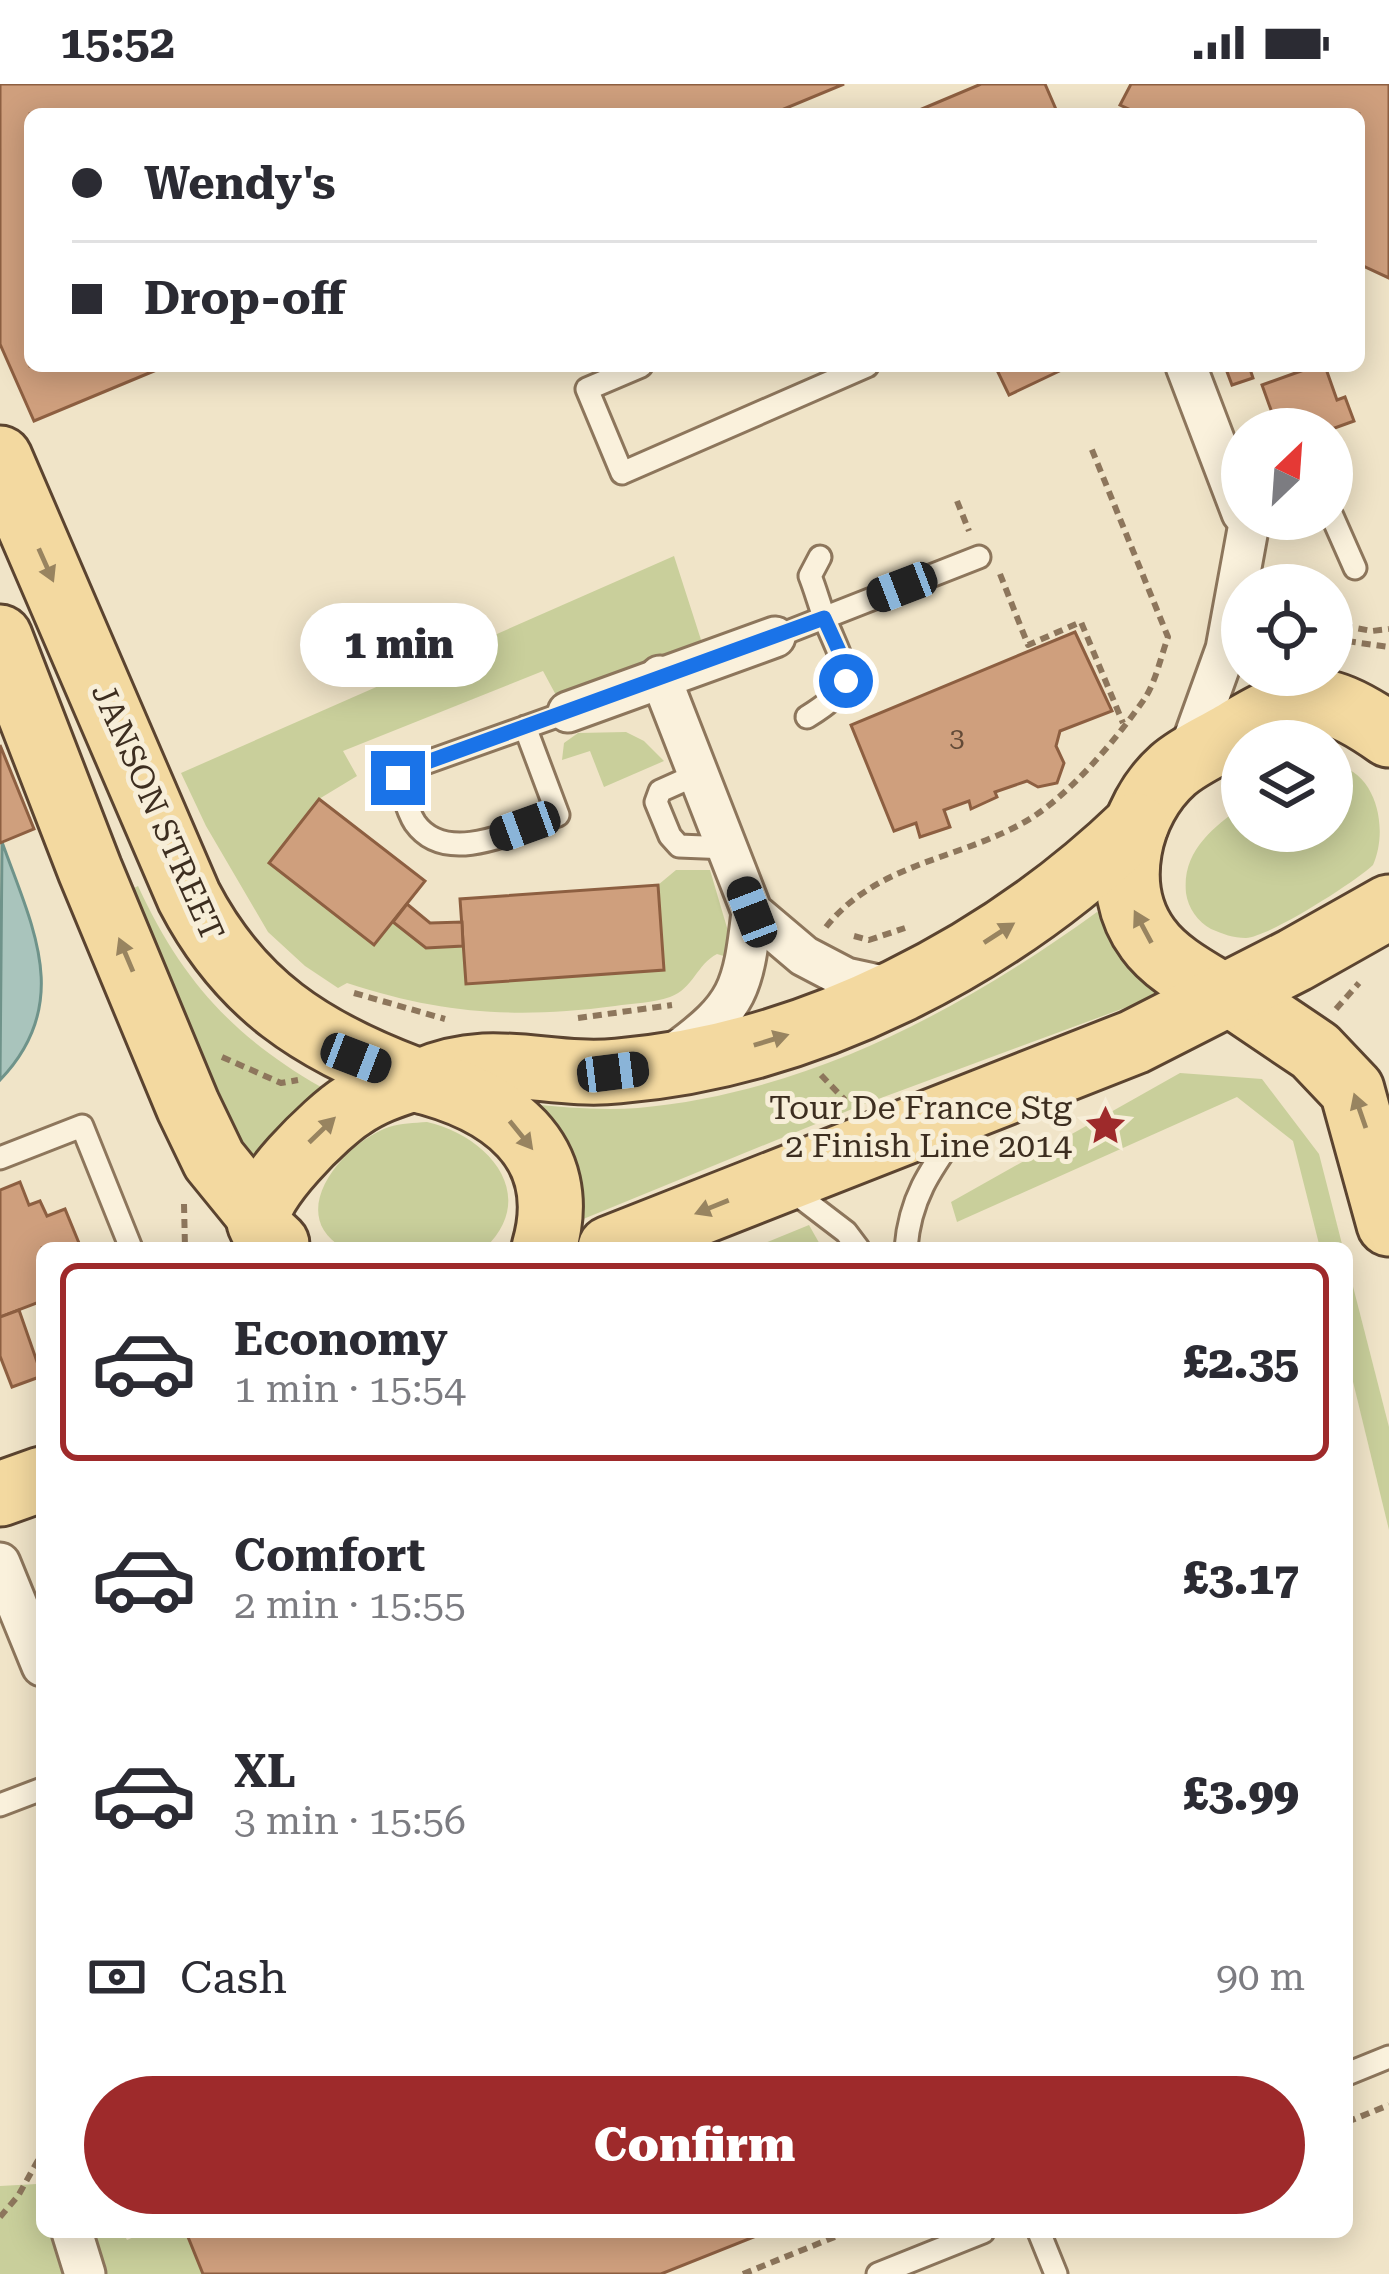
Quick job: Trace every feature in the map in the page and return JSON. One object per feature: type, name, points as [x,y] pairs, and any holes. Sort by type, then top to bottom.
[{"type":"main road","name":"JANSON STREET","points":[[0,458],[189,897],[211,938],[271,1003],[322,1040],[493,1108],[531,1143],[546,1173],[554,1210],[546,1242]]},
{"type":"main road","points":[[0,637],[90,870],[214,1160],[260,1234]]},
{"type":"main road","points":[[1353,689],[1389,684]]},
{"type":"main road","points":[[1312,696],[1259,718],[1186,760],[1156,788],[1136,825],[1128,881],[1142,929],[1160,952],[1308,1045],[1339,1072],[1358,1102],[1389,1225]]},
{"type":"main road","points":[[1323,696],[1389,735]]},
{"type":"main road","points":[[260,1234],[274,1184],[332,1120],[367,1096],[452,1067],[613,1072],[777,1039],[961,958],[1083,873],[1136,825]]},
{"type":"main road","points":[[625,1242],[1134,1042],[1389,907]]},
{"type":"street","points":[[1188,372],[1221,457]]},
{"type":"street","points":[[1186,760],[1220,672],[1242,540]]},
{"type":"street","points":[[568,712],[776,637]]},
{"type":"street","points":[[657,1066],[718,1021],[730,1002],[744,973],[752,912],[660,676]]},
{"type":"street","points":[[752,912],[814,942],[846,978],[897,989]]},
{"type":"street","points":[[0,1563],[36,1651]]},
{"type":"street","points":[[74,2238],[85,2274]]},
{"type":"lane","points":[[627,372],[587,389],[622,473],[853,372]]},
{"type":"lane","points":[[1343,540],[1355,568]]},
{"type":"lane","points":[[808,717],[837,699],[846,681],[845,664],[810,576],[820,557]]},
{"type":"lane","points":[[776,637],[979,557]]},
{"type":"lane","points":[[525,727],[558,814],[493,838],[457,845],[432,839],[414,822],[398,778],[405,770],[525,727],[568,712]]},
{"type":"lane","points":[[907,1242],[910,1209],[977,1102]]},
{"type":"lane","points":[[0,1158],[82,1126],[129,1242]]},
{"type":"lane","points":[[776,1182],[811,1202],[854,1242]]},
{"type":"lane","points":[[0,1804],[36,1791]]},
{"type":"lane","points":[[1353,2072],[1389,2057]]},
{"type":"lane","points":[[878,2274],[968,2238]]},
{"type":"lane","points":[[1041,2238],[1056,2274]]},
{"type":"path","points":[[814,942],[842,907],[877,882],[1022,824],[1063,793],[1102,754],[1146,696],[1168,637],[1090,446]]},
{"type":"path","points":[[957,501],[987,581],[1001,574],[1028,645],[1081,622],[1123,723]]},
{"type":"path","points":[[1353,628],[1389,629]]},
{"type":"path","points":[[1168,637],[1183,640]]},
{"type":"path","points":[[1353,640],[1389,647]]},
{"type":"path","points":[[814,942],[869,940],[911,926]]},
{"type":"path","points":[[1308,1045],[1360,982]]},
{"type":"path","points":[[172,1063],[214,1055],[290,1084],[302,1076],[354,993],[436,1018],[457,1019]]},
{"type":"path","points":[[562,1019],[602,1017],[686,999]]},
{"type":"path","points":[[1353,2120],[1389,2105]]},
{"type":"path","points":[[0,2217],[36,2164]]},
{"type":"path","points":[[742,2274],[833,2238]]},
{"type":"green space","points":[[674,556],[703,646],[557,697],[543,671],[343,751],[357,776],[319,799],[269,863],[374,945],[393,922],[426,947],[463,946],[467,984],[664,970],[658,885],[676,870],[710,870],[728,931],[727,957],[717,954],[684,988],[657,1001],[511,1013],[415,1002],[347,983],[338,988],[268,932],[181,773]]},
{"type":"green space","points":[[626,732],[644,741],[664,761],[604,787],[590,751],[562,760],[564,743],[578,733]]},
{"type":"green space","points":[[1353,773],[1375,803],[1378,851],[1373,865],[1311,908],[1273,929],[1237,937],[1206,926],[1191,909],[1186,893],[1194,853],[1220,823],[1221,852],[1353,852]]},
{"type":"green space","points":[[138,886],[172,949],[212,1002],[261,1047],[321,1087],[255,1159],[240,1152],[130,890]]},
{"type":"green space","points":[[1097,912],[1109,917],[1165,993],[862,1105],[576,1222],[528,1104],[638,1108],[762,1085],[822,1065],[937,1013]]},
{"type":"green space","points":[[1180,1073],[1262,1079],[1319,1154],[1341,1242],[1318,1242],[1293,1141],[1237,1097],[957,1222],[951,1202]]},
{"type":"green space","points":[[427,1122],[449,1129],[486,1153],[507,1188],[508,1207],[490,1242],[336,1242],[326,1233],[319,1216],[327,1180],[355,1147],[394,1126]]},
{"type":"green space","points":[[809,1225],[819,1242],[768,1242]]},
{"type":"green space","points":[[1353,1286],[1389,1427],[1389,1530],[1353,1382]]},
{"type":"green space","points":[[36,2184],[36,2238],[54,2238],[66,2274],[0,2274],[0,2186]]},
{"type":"green space","points":[[81,2238],[188,2238],[203,2274],[94,2274]]},
{"type":"water","points":[[2,842],[34,934],[41,993],[36,1022],[23,1051],[0,1080]]},
{"type":"building","points":[[0,84],[844,84],[786,108],[24,108],[24,372],[152,372],[34,421],[0,344]]},
{"type":"building","points":[[981,84],[1045,84],[1055,108],[924,108]]},
{"type":"building","points":[[1131,84],[1389,84],[1389,278],[1365,267],[1365,108],[1120,105]]},
{"type":"building","points":[[998,372],[1057,372],[1009,395]]},
{"type":"building","points":[[1227,372],[1251,372],[1253,378],[1232,385]]},
{"type":"building","points":[[1298,372],[1327,372],[1337,400],[1345,397],[1349,408],[1270,408],[1262,385]]},
{"type":"building","points":[[1075,632],[1112,711],[1060,731],[1056,746],[1064,763],[1057,783],[1038,787],[1027,781],[995,792],[997,797],[971,809],[969,801],[944,810],[950,827],[920,837],[916,823],[894,831],[851,725]]},
{"type":"building","points":[[0,745],[34,829],[0,843]]},
{"type":"building","points":[[319,799],[425,881],[374,945],[269,863]]},
{"type":"building","points":[[658,885],[664,970],[466,984],[460,899]]},
{"type":"building","points":[[407,904],[430,923],[462,922],[463,946],[426,948],[393,922]]},
{"type":"building","points":[[20,1182],[29,1205],[40,1201],[47,1216],[65,1209],[79,1242],[36,1242],[36,1303],[0,1317],[0,1190]]},
{"type":"building","points":[[19,1310],[36,1359],[36,1378],[12,1387],[0,1356],[0,1317]]},
{"type":"building","points":[[188,2238],[751,2238],[661,2274],[203,2274]]},
{"type":"place","name":"Tour De France Stg 2 Finish Line 2014","points":[[1106,1126]]},
{"type":"route","points":[[398,778],[405,770],[824,618],[845,664],[846,681]]}]
